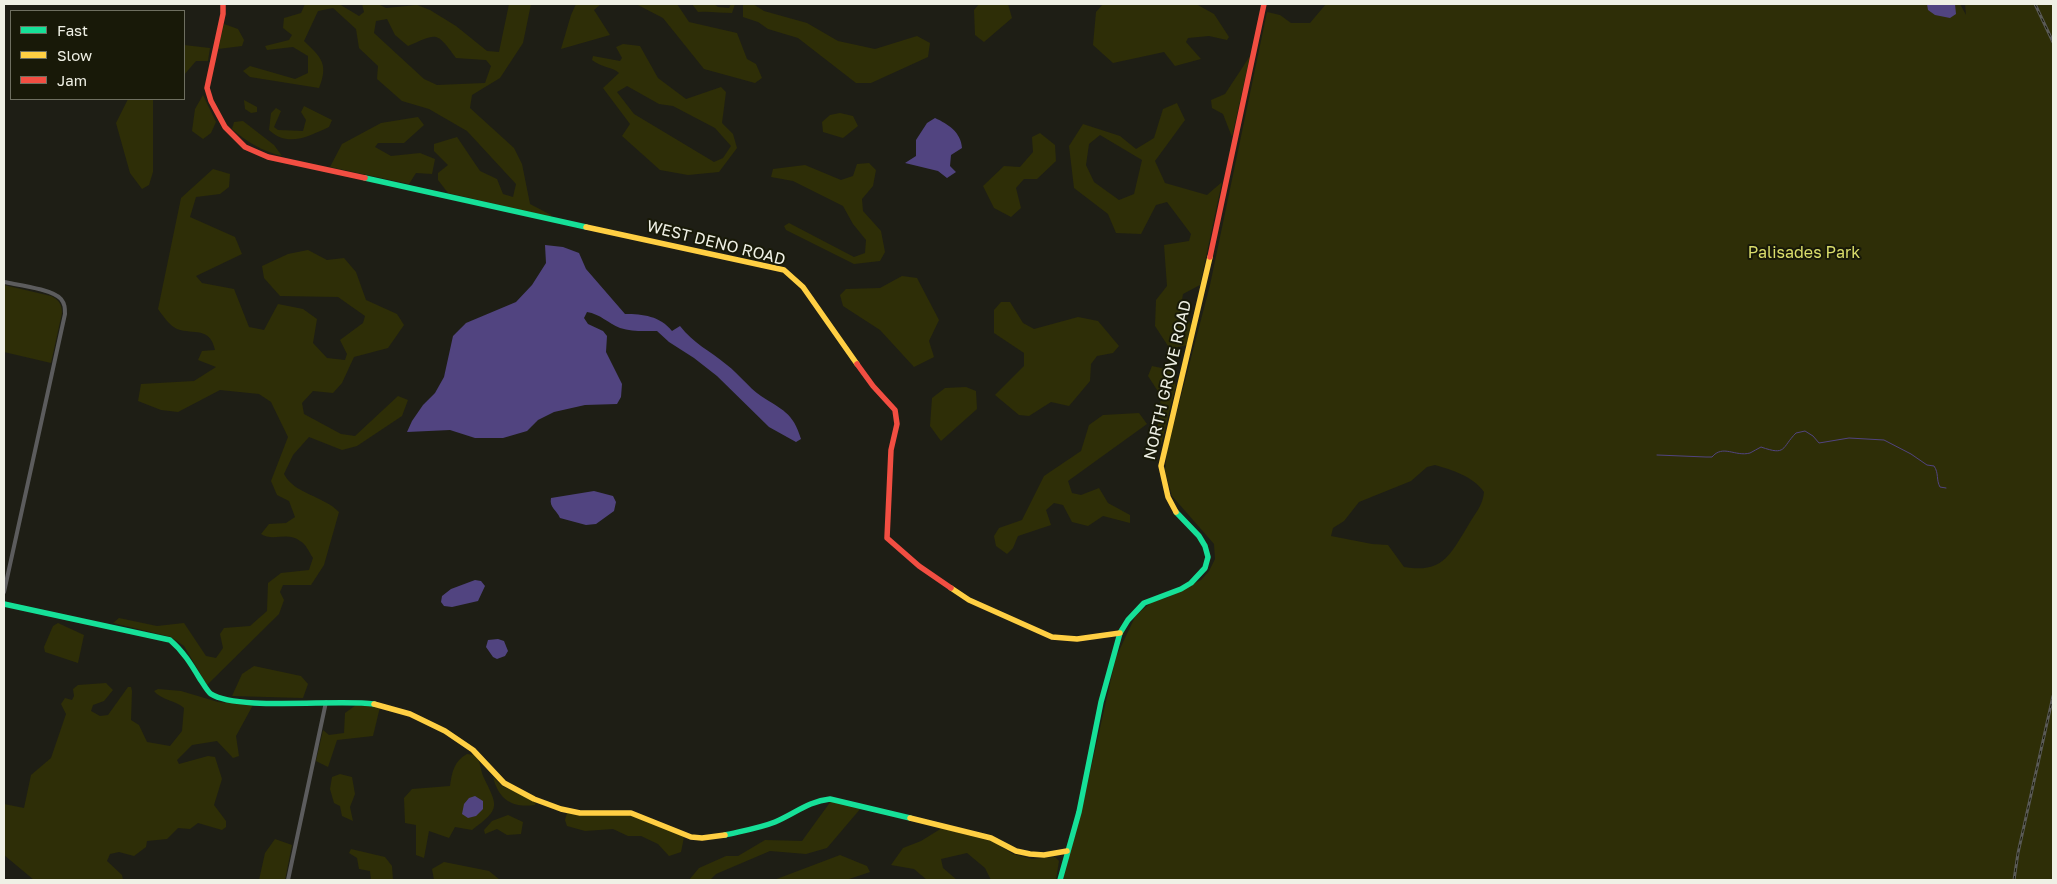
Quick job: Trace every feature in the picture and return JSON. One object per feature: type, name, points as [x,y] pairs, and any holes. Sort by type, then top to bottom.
[{"type":"street","name":"WEST DENO ROAD","points":[[223,4],[207,88],[210,101],[225,127],[245,147],[268,157],[784,270],[803,287],[873,386],[895,410],[897,424],[891,450],[887,538],[919,566],[969,600],[1052,637],[1077,639],[1120,633]]},
{"type":"street","name":"NORTH GROVE ROAD","points":[[1060,880],[1079,812],[1101,702],[1120,633],[1128,620],[1144,603],[1181,590],[1199,576],[1208,556],[1205,546],[1176,512],[1168,497],[1161,466],[1197,319],[1264,4]]},
{"type":"street","points":[[4,282],[51,293],[60,298],[65,304],[66,314],[4,592]]},
{"type":"street","points":[[4,604],[170,640],[181,649],[210,694],[217,698],[250,702],[373,703],[415,715],[463,742],[474,751],[498,779],[516,790],[575,811],[588,814],[630,813],[685,835],[710,838],[776,822],[809,803],[820,799],[830,799],[991,838],[1016,851],[1044,855],[1067,851]]},
{"type":"street","points":[[288,880],[326,702]]},
{"type":"green space","points":[[305,4],[339,4],[359,16],[364,12],[362,4],[378,4],[386,8],[417,5],[430,10],[456,26],[487,51],[499,52],[509,4],[531,4],[523,43],[500,78],[472,95],[470,108],[514,148],[522,164],[530,204],[551,215],[551,217],[448,193],[438,180],[438,173],[448,165],[434,151],[434,144],[457,137],[480,171],[497,179],[503,194],[513,197],[516,184],[467,131],[429,109],[402,101],[377,79],[378,66],[359,48],[356,29],[333,8],[318,11],[304,41],[322,62],[323,73],[319,88],[250,77],[243,71],[250,66],[295,79],[308,73],[308,56],[293,47],[267,50],[265,46],[289,40],[292,35],[283,28],[284,18],[301,13]],"holes":[[[387,19],[395,35],[408,46],[431,37],[436,37],[444,43],[456,58],[486,60],[491,66],[485,83],[437,85],[424,79],[374,33],[376,21]]]},
{"type":"green space","points":[[576,4],[601,4],[594,10],[610,35],[561,49],[571,15]]},
{"type":"green space","points":[[636,4],[677,4],[689,22],[737,33],[747,59],[756,64],[762,78],[755,83],[704,69],[663,18]]},
{"type":"green space","points":[[692,4],[714,4],[718,7],[729,8],[731,4],[735,4],[732,13],[698,12]]},
{"type":"green space","points":[[743,4],[753,4],[764,11],[807,23],[838,41],[875,49],[917,36],[930,43],[928,57],[871,83],[856,83],[798,38],[768,29],[758,22],[743,17]]},
{"type":"green space","points":[[979,4],[1008,4],[1012,18],[984,42],[975,35],[974,10]]},
{"type":"green space","points":[[1103,4],[1196,4],[1214,14],[1229,37],[1227,40],[1209,36],[1188,38],[1186,42],[1201,59],[1175,66],[1164,52],[1113,63],[1093,45],[1096,12]]},
{"type":"green space","name":"Palisades Park","points":[[1326,4],[1960,4],[1966,15],[1965,4],[2053,4],[2053,880],[1063,880],[1084,799],[1116,657],[1135,617],[1141,611],[1152,602],[1166,598],[1201,580],[1209,571],[1215,559],[1214,544],[1172,496],[1165,471],[1167,450],[1210,285],[1267,12],[1280,15],[1291,23],[1310,23]],"holes":[[[1435,465],[1468,478],[1484,492],[1479,508],[1457,544],[1445,559],[1429,567],[1404,567],[1388,545],[1372,544],[1331,536],[1333,528],[1344,521],[1359,502],[1411,481],[1427,467]]]},
{"type":"green space","points":[[224,24],[238,29],[244,40],[242,46],[218,49]]},
{"type":"green space","points":[[623,44],[640,46],[658,78],[686,99],[721,87],[726,92],[722,123],[733,134],[737,148],[719,172],[688,175],[660,170],[622,136],[630,124],[603,88],[619,73],[592,60],[593,56],[620,61],[622,58],[616,47]],"holes":[[[627,86],[659,104],[673,106],[715,128],[731,146],[723,158],[714,162],[634,114],[617,92]]]},
{"type":"green space","points":[[185,45],[210,48],[208,61],[196,61],[185,74]]},
{"type":"green space","points":[[1250,56],[1232,137],[1223,114],[1212,108],[1211,100],[1225,94]]},
{"type":"green space","points":[[203,95],[216,122],[211,133],[203,139],[192,131],[195,109]]},
{"type":"green space","points":[[128,100],[153,100],[153,172],[149,185],[142,189],[130,173],[116,123]]},
{"type":"green space","points":[[244,100],[257,107],[257,112],[251,113],[245,109]]},
{"type":"green space","points":[[1177,103],[1185,120],[1155,161],[1165,183],[1207,195],[1222,182],[1200,285],[1183,294],[1181,306],[1191,325],[1187,345],[1170,349],[1155,326],[1156,300],[1167,286],[1164,245],[1189,241],[1191,234],[1167,202],[1156,205],[1141,234],[1116,233],[1108,214],[1074,188],[1069,146],[1083,124],[1120,136],[1136,149],[1154,138],[1163,109]],"holes":[[[1100,135],[1142,160],[1134,194],[1119,200],[1094,182],[1086,165],[1089,144]]]},
{"type":"green space","points":[[304,106],[332,120],[329,127],[299,139],[284,138],[269,130],[271,113],[276,108],[281,111],[274,127],[278,130],[303,131],[306,120],[301,112]]},
{"type":"green space","points":[[840,113],[853,116],[858,126],[843,138],[823,132],[822,122],[830,115]]},
{"type":"green space","points":[[418,117],[424,125],[404,143],[378,143],[375,147],[391,156],[420,153],[435,159],[432,174],[416,173],[409,184],[330,167],[342,144],[381,123]]},
{"type":"green space","points":[[243,121],[274,145],[282,156],[255,146],[232,129],[234,122]]},
{"type":"green space","points":[[1040,133],[1055,145],[1056,161],[1037,179],[1024,179],[1016,188],[1021,208],[1011,217],[994,208],[983,186],[1004,166],[1020,167],[1033,152],[1032,137]]},
{"type":"green space","points":[[869,163],[876,170],[873,186],[862,199],[863,211],[881,231],[885,252],[880,261],[854,264],[786,230],[784,226],[789,223],[854,257],[865,253],[866,240],[853,224],[843,206],[793,181],[771,177],[773,169],[805,165],[841,180],[853,176],[857,164]]},
{"type":"green space","points":[[213,169],[230,174],[229,187],[220,194],[196,197],[190,217],[235,237],[242,254],[196,276],[202,283],[234,289],[249,327],[264,330],[278,304],[303,309],[317,319],[313,343],[327,358],[345,360],[347,354],[340,340],[363,323],[365,316],[338,297],[280,296],[264,278],[262,266],[288,254],[308,250],[327,260],[344,258],[356,272],[366,300],[397,314],[404,325],[388,348],[354,357],[342,383],[333,393],[313,391],[302,403],[304,414],[341,434],[355,436],[398,396],[408,400],[402,416],[357,446],[342,450],[309,437],[293,455],[284,474],[289,481],[302,491],[325,502],[339,512],[324,565],[311,585],[283,585],[280,592],[284,600],[279,614],[207,685],[184,646],[171,637],[113,623],[119,618],[157,626],[184,623],[206,656],[216,658],[223,648],[220,634],[224,628],[250,626],[267,611],[268,583],[281,573],[309,570],[313,558],[304,544],[295,538],[286,536],[270,537],[261,534],[269,524],[286,523],[295,517],[289,501],[277,495],[271,481],[288,437],[271,402],[259,394],[220,390],[178,412],[161,410],[138,401],[141,384],[194,381],[216,367],[198,360],[202,351],[215,350],[213,342],[209,337],[205,334],[177,329],[169,323],[158,309],[181,198]]},
{"type":"green space","points":[[902,276],[917,278],[939,320],[929,341],[934,357],[914,367],[880,330],[843,306],[840,295],[846,289],[880,288]]},
{"type":"green space","points":[[4,285],[51,296],[60,303],[62,313],[51,363],[4,352]]},
{"type":"green space","points":[[1001,302],[1010,302],[1023,323],[1034,329],[1078,317],[1098,321],[1119,346],[1113,353],[1097,356],[1091,364],[1090,381],[1069,406],[1051,402],[1029,416],[1019,415],[995,395],[1024,366],[1024,353],[994,333],[994,310]]},
{"type":"green space","points":[[1152,366],[1171,370],[1176,386],[1161,445],[1156,440],[1161,396],[1148,376]]},
{"type":"green space","points":[[966,387],[976,391],[977,409],[941,441],[930,426],[932,398],[945,388]]},
{"type":"green space","points":[[1139,413],[1147,424],[1068,481],[1072,493],[1081,495],[1099,488],[1108,503],[1130,515],[1130,523],[1103,516],[1088,526],[1072,522],[1063,505],[1054,503],[1046,510],[1051,525],[1018,536],[1013,548],[1007,554],[996,546],[994,536],[999,528],[1022,520],[1044,476],[1081,451],[1089,425],[1103,415]]},
{"type":"green space","points":[[58,623],[84,635],[78,663],[45,652],[44,647],[53,626]]},
{"type":"green space","points":[[254,666],[301,676],[308,684],[303,698],[232,696],[242,674]]},
{"type":"green space","points":[[106,683],[113,690],[104,701],[93,705],[91,711],[100,716],[108,715],[128,687],[131,687],[131,720],[139,725],[147,742],[170,746],[182,731],[184,708],[157,694],[154,691],[158,689],[181,691],[218,702],[253,705],[236,736],[239,756],[233,758],[217,741],[192,745],[177,760],[179,764],[208,756],[215,757],[222,779],[214,805],[226,821],[226,827],[222,830],[198,823],[190,829],[178,828],[167,839],[147,841],[146,847],[134,856],[119,852],[110,854],[107,861],[122,875],[123,880],[34,880],[4,855],[4,804],[24,808],[31,775],[51,758],[66,714],[61,704],[65,698],[72,700],[74,696],[73,689],[78,685]]},
{"type":"green space","points":[[356,705],[380,707],[373,736],[337,740],[328,767],[316,761],[323,730],[329,735],[344,733],[345,713]]},
{"type":"green space","points":[[467,754],[475,755],[478,760],[494,801],[492,811],[488,817],[472,830],[455,827],[449,838],[429,831],[424,858],[416,855],[416,825],[405,823],[404,798],[412,789],[450,786],[454,767]]},
{"type":"green space","points":[[340,774],[352,777],[355,794],[350,807],[353,821],[342,816],[340,806],[334,803],[330,789],[332,777]]},
{"type":"green space","points":[[493,777],[502,786],[536,801],[535,805],[513,804],[508,801],[499,792]]},
{"type":"green space","points":[[831,801],[861,808],[827,848],[806,854],[770,851],[716,874],[710,880],[689,880],[699,868],[726,856],[738,856],[765,840],[802,841]]},
{"type":"green space","points":[[567,813],[583,815],[621,814],[643,819],[684,837],[681,852],[669,856],[658,844],[641,836],[628,836],[613,829],[585,831],[567,826],[565,820]]},
{"type":"green space","points":[[508,815],[523,822],[521,834],[507,835],[497,829],[485,834],[484,830],[492,821]]},
{"type":"green space","points":[[942,828],[994,842],[1013,854],[1032,859],[1055,857],[1059,861],[1056,880],[991,880],[985,868],[967,853],[941,859],[943,868],[957,880],[927,880],[914,869],[891,865],[903,848],[921,841]]},
{"type":"green space","points":[[275,839],[292,845],[285,880],[259,880],[265,853]]},
{"type":"green space","points":[[351,849],[385,857],[392,866],[393,880],[371,880],[370,871],[359,869],[357,858],[349,853]]},
{"type":"green space","points":[[840,855],[867,866],[870,872],[846,880],[774,880]]},
{"type":"green space","points":[[444,862],[489,871],[500,880],[434,880],[432,869]]},
{"type":"shaded area","points":[[1927,4],[1955,4],[1956,14],[1950,18],[1935,15],[1928,10]]},
{"type":"shaded area","points":[[935,118],[953,129],[961,142],[962,148],[951,155],[950,166],[956,172],[947,178],[938,171],[905,163],[916,156],[916,140],[927,123]]},
{"type":"shaded area","points":[[545,245],[563,247],[579,253],[586,269],[625,314],[657,319],[672,331],[680,326],[691,338],[731,369],[756,392],[786,413],[794,423],[801,439],[796,442],[769,427],[717,376],[669,342],[657,331],[638,331],[620,328],[587,312],[584,318],[588,324],[603,331],[607,336],[606,352],[622,384],[621,397],[617,404],[585,405],[554,412],[538,420],[527,431],[503,438],[475,438],[450,430],[407,432],[412,421],[423,405],[435,393],[444,377],[453,336],[466,323],[516,302],[532,285],[546,263]]},
{"type":"shaded area","points":[[594,491],[613,496],[616,502],[614,511],[596,524],[586,525],[560,518],[552,507],[551,498]]},
{"type":"shaded area","points":[[475,580],[481,581],[485,586],[478,601],[452,607],[444,606],[441,602],[442,596],[451,589]]},
{"type":"shaded area","points":[[498,639],[504,641],[508,651],[505,656],[497,659],[493,657],[486,647],[488,640]]},
{"type":"shaded area","points":[[475,796],[483,801],[483,809],[476,816],[468,818],[462,814],[464,804],[469,798]]},
{"type":"waterway","points":[[1657,455],[1712,457],[1720,451],[1745,454],[1761,447],[1775,451],[1783,449],[1796,433],[1805,431],[1819,443],[1849,438],[1884,440],[1927,465],[1934,466],[1940,487],[1946,488]]},
{"type":"railway","points":[[2035,4],[2053,42]]},
{"type":"railway","points":[[2014,880],[2018,853],[2053,696]]},
{"type":"traffic: fast","points":[[365,178],[586,227]]},
{"type":"traffic: fast","points":[[1060,880],[1079,812],[1101,702],[1120,633],[1128,620],[1144,603],[1181,589],[1191,583],[1205,568],[1208,557],[1205,546],[1199,536],[1176,512]]},
{"type":"traffic: fast","points":[[4,604],[170,640],[187,658],[210,693],[224,699],[265,703],[374,704]]},
{"type":"traffic: fast","points":[[725,835],[769,824],[808,805],[830,799],[910,818]]},
{"type":"traffic: slow","points":[[586,227],[784,270],[803,287],[857,364]]},
{"type":"traffic: slow","points":[[1176,512],[1168,497],[1161,466],[1210,257]]},
{"type":"traffic: slow","points":[[951,588],[969,600],[1052,637],[1077,639],[1120,633]]},
{"type":"traffic: slow","points":[[374,704],[410,714],[445,731],[473,750],[504,783],[534,799],[561,809],[580,813],[631,813],[691,837],[702,838],[725,835]]},
{"type":"traffic: slow","points":[[910,818],[991,838],[1016,851],[1030,854],[1044,855],[1067,851]]},
{"type":"traffic: jam","points":[[223,4],[223,14],[207,88],[211,101],[225,127],[245,147],[268,157],[365,178]]},
{"type":"traffic: jam","points":[[1210,257],[1264,4]]},
{"type":"traffic: jam","points":[[857,364],[873,386],[895,410],[897,424],[891,450],[887,538],[919,566],[951,588]]}]
